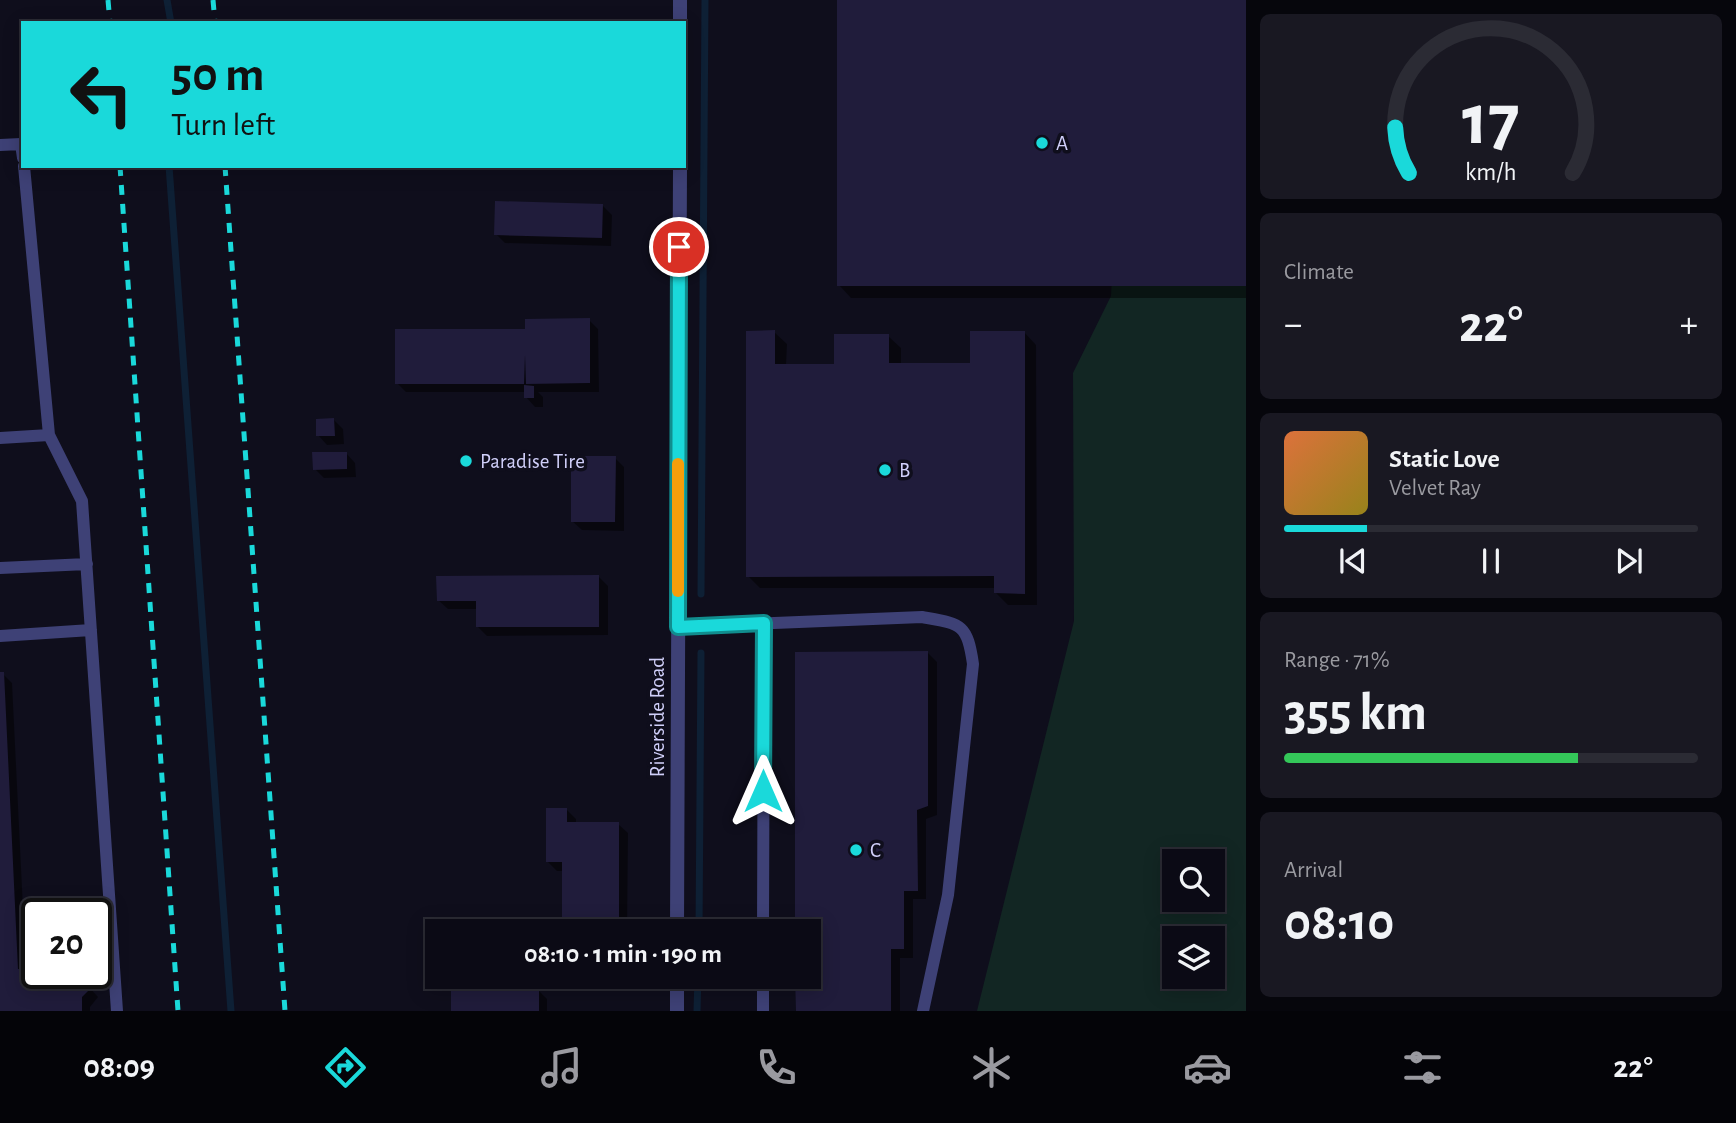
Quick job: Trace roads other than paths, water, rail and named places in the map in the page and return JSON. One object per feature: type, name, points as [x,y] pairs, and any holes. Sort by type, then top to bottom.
[{"type":"street","points":[[680,0],[680,21]]},
{"type":"street","name":"Riverside Road","points":[[677,919],[680,168]]},
{"type":"street","points":[[677,989],[677,1011]]},
{"type":"lane","points":[[0,145],[21,144]]},
{"type":"lane","points":[[23,168],[49,435],[82,501],[117,1011]]},
{"type":"lane","points":[[0,438],[49,435]]},
{"type":"lane","points":[[0,568],[87,564]]},
{"type":"lane","points":[[678,627],[922,617],[956,623],[969,638],[973,664],[948,895],[923,1011]]},
{"type":"lane","points":[[763,919],[764,623]]},
{"type":"lane","points":[[0,636],[91,630]]},
{"type":"lane","points":[[763,989],[763,1011]]},
{"type":"waterway","points":[[167,0],[171,21]]},
{"type":"waterway","points":[[701,594],[705,0]]},
{"type":"waterway","points":[[169,168],[231,1011]]},
{"type":"waterway","points":[[699,919],[701,653]]},
{"type":"waterway","points":[[697,1011],[698,989]]},
{"type":"railway","points":[[108,0],[110,21]]},
{"type":"railway","points":[[213,0],[215,21]]},
{"type":"railway","points":[[120,168],[178,1011]]},
{"type":"railway","points":[[225,168],[285,1011]]},
{"type":"place","name":"A","points":[[1042,143]]},
{"type":"place","name":"Paradise Tire","points":[[466,461]]},
{"type":"place","name":"B","points":[[885,470]]},
{"type":"place","name":"C","points":[[856,850]]}]
